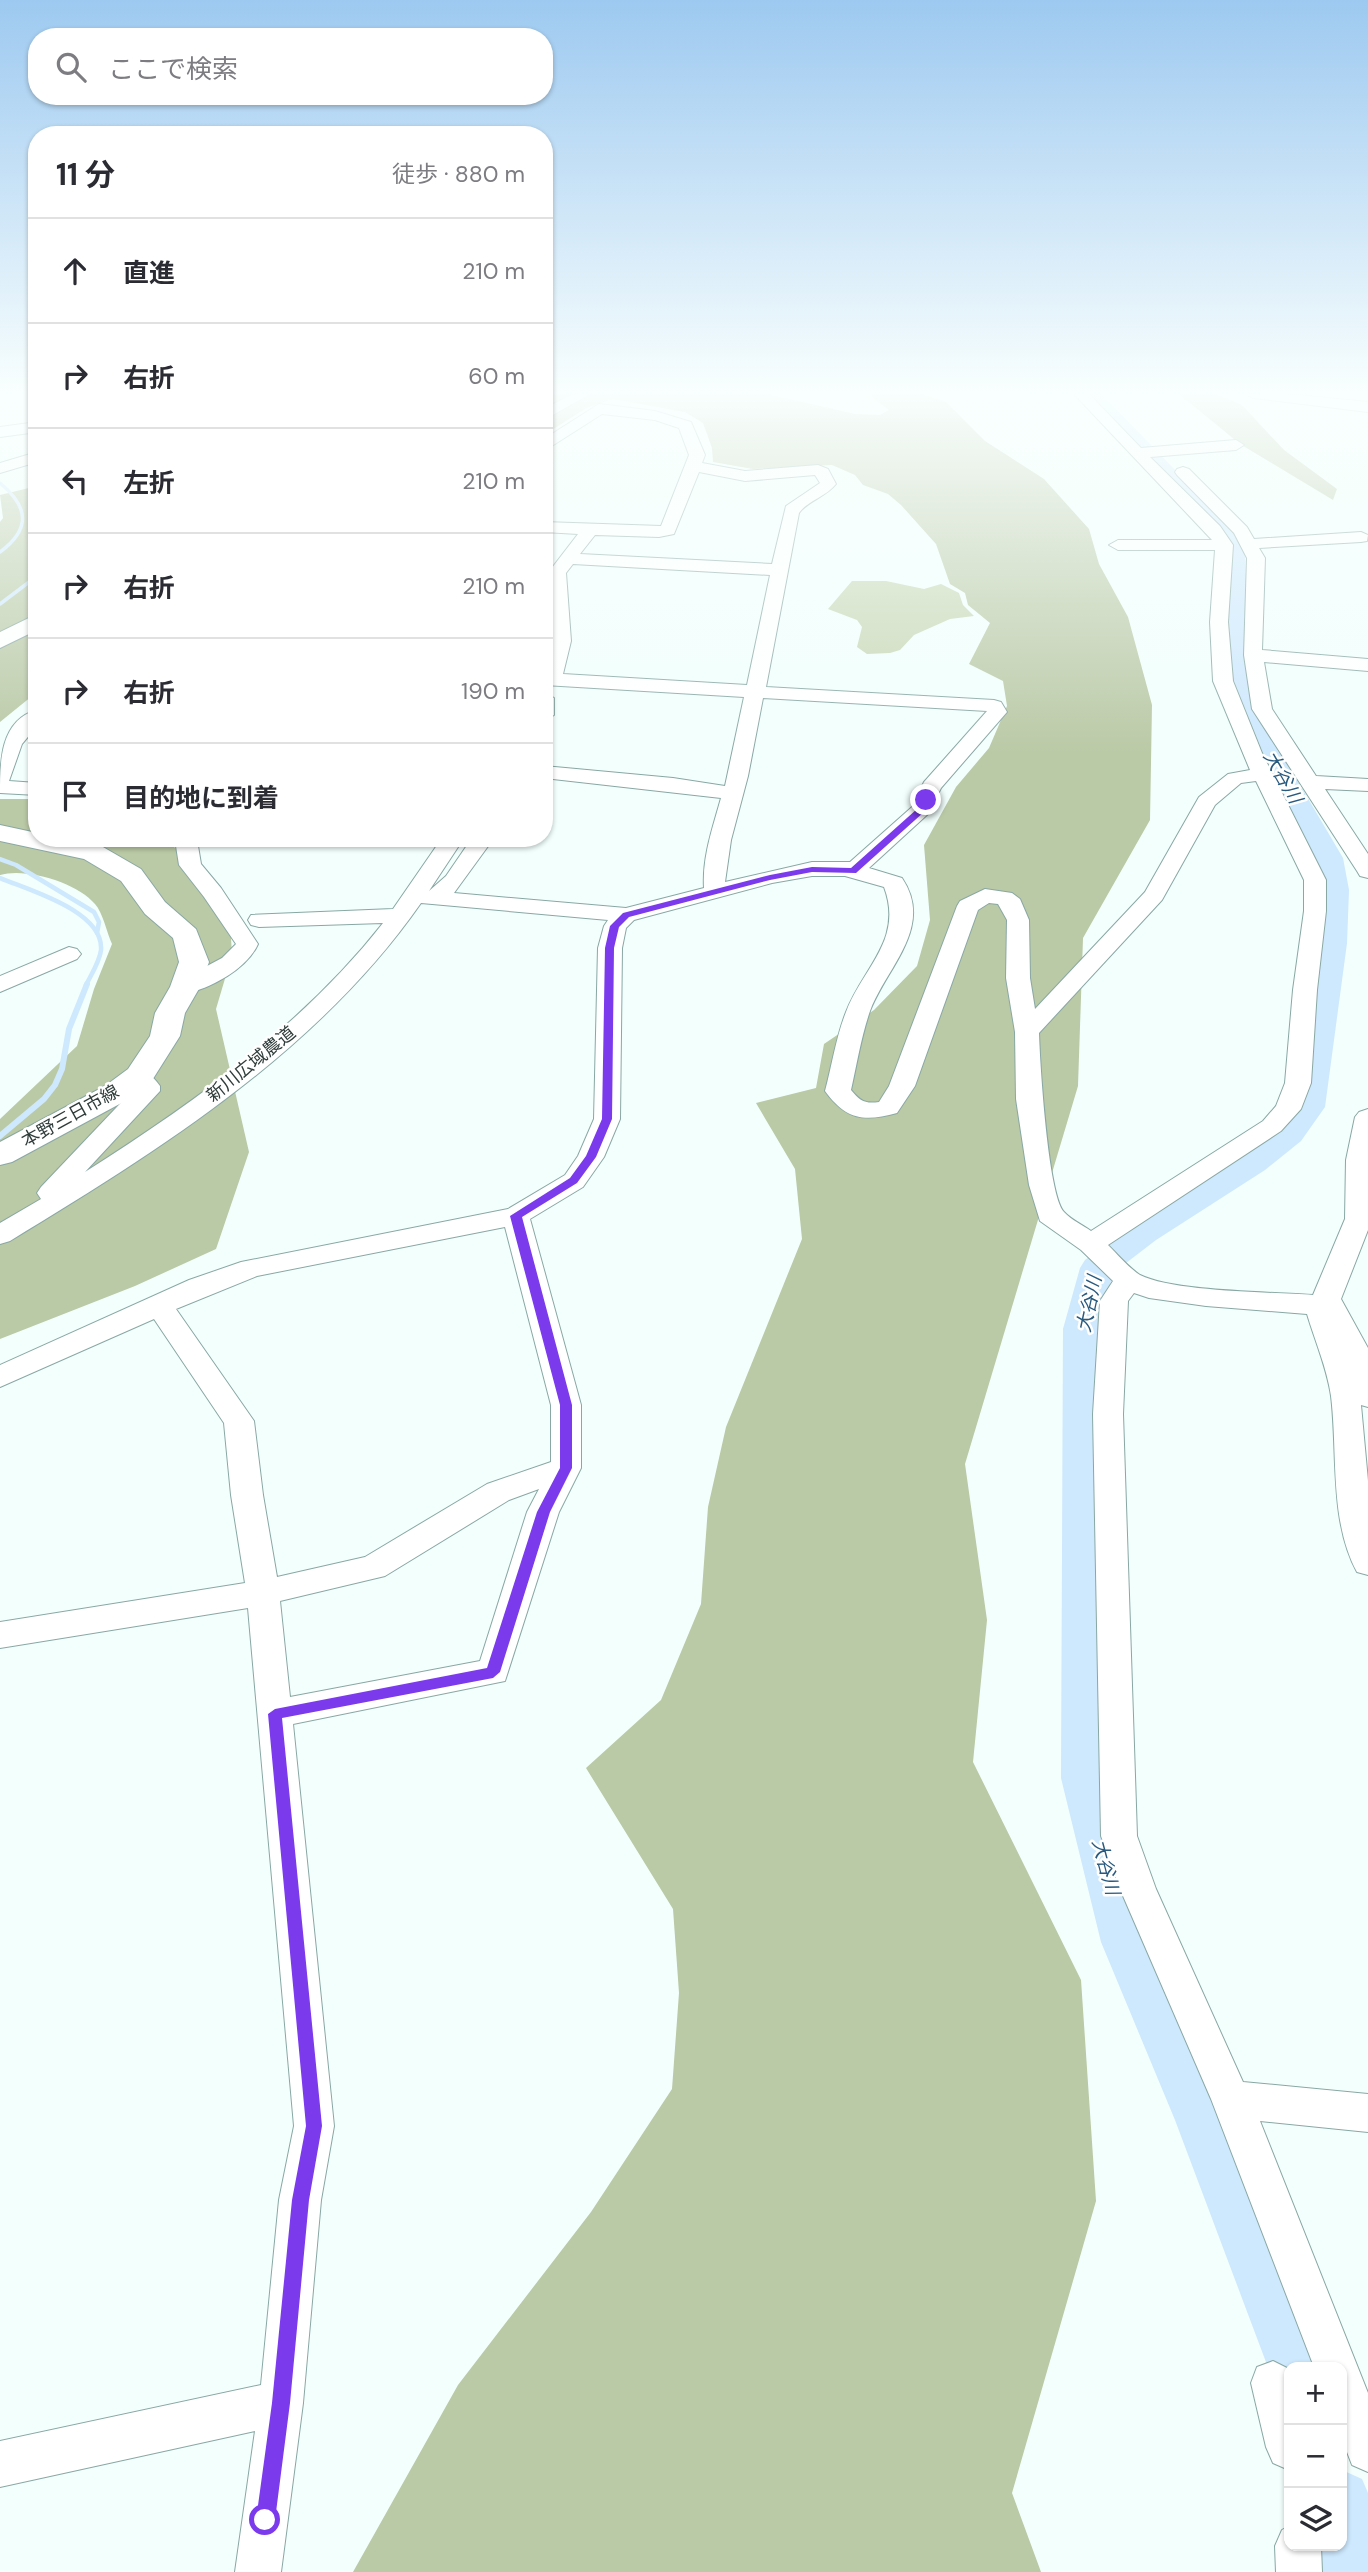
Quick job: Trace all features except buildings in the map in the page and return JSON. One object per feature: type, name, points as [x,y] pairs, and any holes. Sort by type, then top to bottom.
[{"type":"main road","points":[[0,640],[28,626]]},
{"type":"main road","name":"本野三日市線","points":[[0,832],[28,838]]},
{"type":"main road","name":"本野三日市線","points":[[0,1155],[116,1093],[138,1077],[155,1055],[170,1013],[185,987],[194,962],[186,935],[155,908],[131,875],[93,853],[66,847]]},
{"type":"street","points":[[553,528],[660,533],[668,530],[674,514]]},
{"type":"street","points":[[715,892],[714,874],[720,840],[792,514]]},
{"type":"street","points":[[1091,1244],[1272,1126],[1288,1109],[1298,1083],[1305,990],[1315,911],[1315,880],[1233,711],[1223,681],[1220,622],[1224,545],[1198,514]]},
{"type":"street","points":[[1224,514],[1249,544],[1256,558],[1253,655],[1262,709],[1368,871]]},
{"type":"street","points":[[553,665],[562,641],[557,573],[590,530]]},
{"type":"street","points":[[1249,544],[1361,537]]},
{"type":"street","points":[[1118,545],[1224,545]]},
{"type":"street","points":[[568,559],[778,570]]},
{"type":"street","points":[[1253,655],[1368,664]]},
{"type":"street","points":[[553,679],[989,704],[997,712],[931,786],[921,810],[853,871]]},
{"type":"street","points":[[28,722],[9,746],[0,782],[1,787],[28,788]]},
{"type":"street","points":[[553,773],[673,784],[732,793]]},
{"type":"street","points":[[1027,1032],[1154,895],[1206,801],[1235,778],[1264,775]]},
{"type":"street","points":[[1308,782],[1368,785]]},
{"type":"street","points":[[185,987],[234,961],[246,950],[247,944],[190,865],[187,847]]},
{"type":"street","name":"新川広域農道","points":[[9,1230],[102,1174],[181,1120],[292,1032],[362,963],[400,916],[426,897],[449,847]]},
{"type":"street","points":[[426,897],[454,881],[477,847]]},
{"type":"street","points":[[426,897],[626,915],[812,870],[853,871],[894,883],[903,901],[899,942],[862,1003],[838,1091],[852,1109],[866,1112],[888,1108],[902,1086],[918,1049],[968,906],[985,896],[1004,898],[1012,904],[1018,920],[1018,978],[1027,1032],[1029,1099],[1042,1185],[1050,1215],[1091,1244],[1128,1280],[1149,1289],[1206,1297],[1323,1302]]},
{"type":"street","points":[[0,1377],[159,1305],[251,1268],[516,1216],[574,1181],[591,1157],[607,1119],[610,948],[615,926],[626,915]]},
{"type":"street","points":[[259,920],[400,916]]},
{"type":"street","points":[[0,985],[69,954]]},
{"type":"street","points":[[9,1230],[98,1144],[147,1091],[147,1086],[138,1077]]},
{"type":"street","points":[[1368,1117],[1359,1160],[1359,1219],[1323,1302],[1326,1335],[1344,1391],[1358,1535],[1368,1563]]},
{"type":"street","points":[[275,1714],[493,1672],[543,1512],[566,1468],[566,1405],[516,1216]]},
{"type":"street","points":[[1128,1280],[1114,1301],[1108,1414],[1119,1836],[1138,1889],[1231,2099],[1334,2362]]},
{"type":"street","points":[[1323,1302],[1352,1340],[1362,1364],[1368,1397]]},
{"type":"street","points":[[159,1305],[195,1361],[239,1421],[247,1495],[263,1593],[314,2126],[300,2200],[281,2403],[258,2572]]},
{"type":"street","points":[[0,1635],[263,1593],[374,1567],[498,1492],[566,1468]]},
{"type":"street","points":[[1231,2099],[1368,2113]]},
{"type":"street","points":[[1273,2383],[1284,2427]]},
{"type":"street","points":[[1347,2396],[1368,2449]]},
{"type":"street","points":[[0,2464],[281,2403]]},
{"type":"street","points":[[1298,2551],[1299,2572]]},
{"type":"green space","points":[[2,514],[28,514],[28,699],[0,722],[0,522]]},
{"type":"green space","points":[[909,514],[1076,514],[1089,529],[1099,564],[1128,617],[1152,705],[1150,820],[1083,938],[1078,1086],[965,1464],[987,1620],[973,1762],[1081,1980],[1096,2201],[1012,2493],[1041,2572],[353,2572],[458,2385],[591,2212],[672,2089],[679,1993],[673,1909],[586,1768],[661,1700],[701,1604],[708,1507],[726,1427],[802,1239],[795,1169],[756,1103],[816,1088],[824,1044],[874,1010],[917,966],[930,920],[924,845],[956,787],[989,748],[1007,706],[1003,681],[969,664],[990,623],[968,605],[965,593],[950,584],[936,544]]},
{"type":"green space","points":[[852,581],[886,581],[924,589],[941,584],[959,593],[963,605],[974,616],[950,619],[914,635],[900,650],[867,654],[857,647],[862,627],[857,620],[828,609]]},
{"type":"green space","points":[[0,799],[28,799],[28,847],[174,847],[193,864],[230,920],[232,955],[216,1009],[249,1152],[216,1249],[135,1286],[0,1339],[0,1119],[77,1046],[94,989],[112,944],[98,908],[77,889],[37,875],[0,875]]},
{"type":"green space","points":[[1354,2495],[1368,2497],[1368,2572],[1359,2572]]},
{"type":"waterway","points":[[0,552],[17,535],[22,514]]},
{"type":"waterway","name":"大谷川","points":[[1207,514],[1234,547],[1237,682],[1251,722],[1329,858],[1335,890],[1333,943],[1309,1107],[1290,1134],[1253,1163],[1144,1232],[1097,1268],[1081,1329],[1083,1778],[1125,1942],[1200,2120],[1292,2362]]},
{"type":"waterway","points":[[0,604],[28,583]]},
{"type":"waterway","points":[[0,859],[16,865],[94,912],[99,922],[97,933]]},
{"type":"waterway","points":[[0,878],[62,904],[90,924],[99,936],[101,950],[86,985]]},
{"type":"waterway","points":[[0,1136],[44,1099],[55,1085],[62,1069],[69,1029],[87,984]]},
{"type":"waterway","name":"大谷川","points":[[1345,2551],[1346,2572]]},
{"type":"route","points":[[265,2520],[281,2403],[300,2200],[314,2126],[275,1714],[493,1672],[543,1512],[566,1468],[566,1405],[516,1216],[574,1181],[591,1157],[607,1119],[610,948],[615,926],[626,915],[770,877],[812,870],[853,871],[921,810],[926,800]]}]
